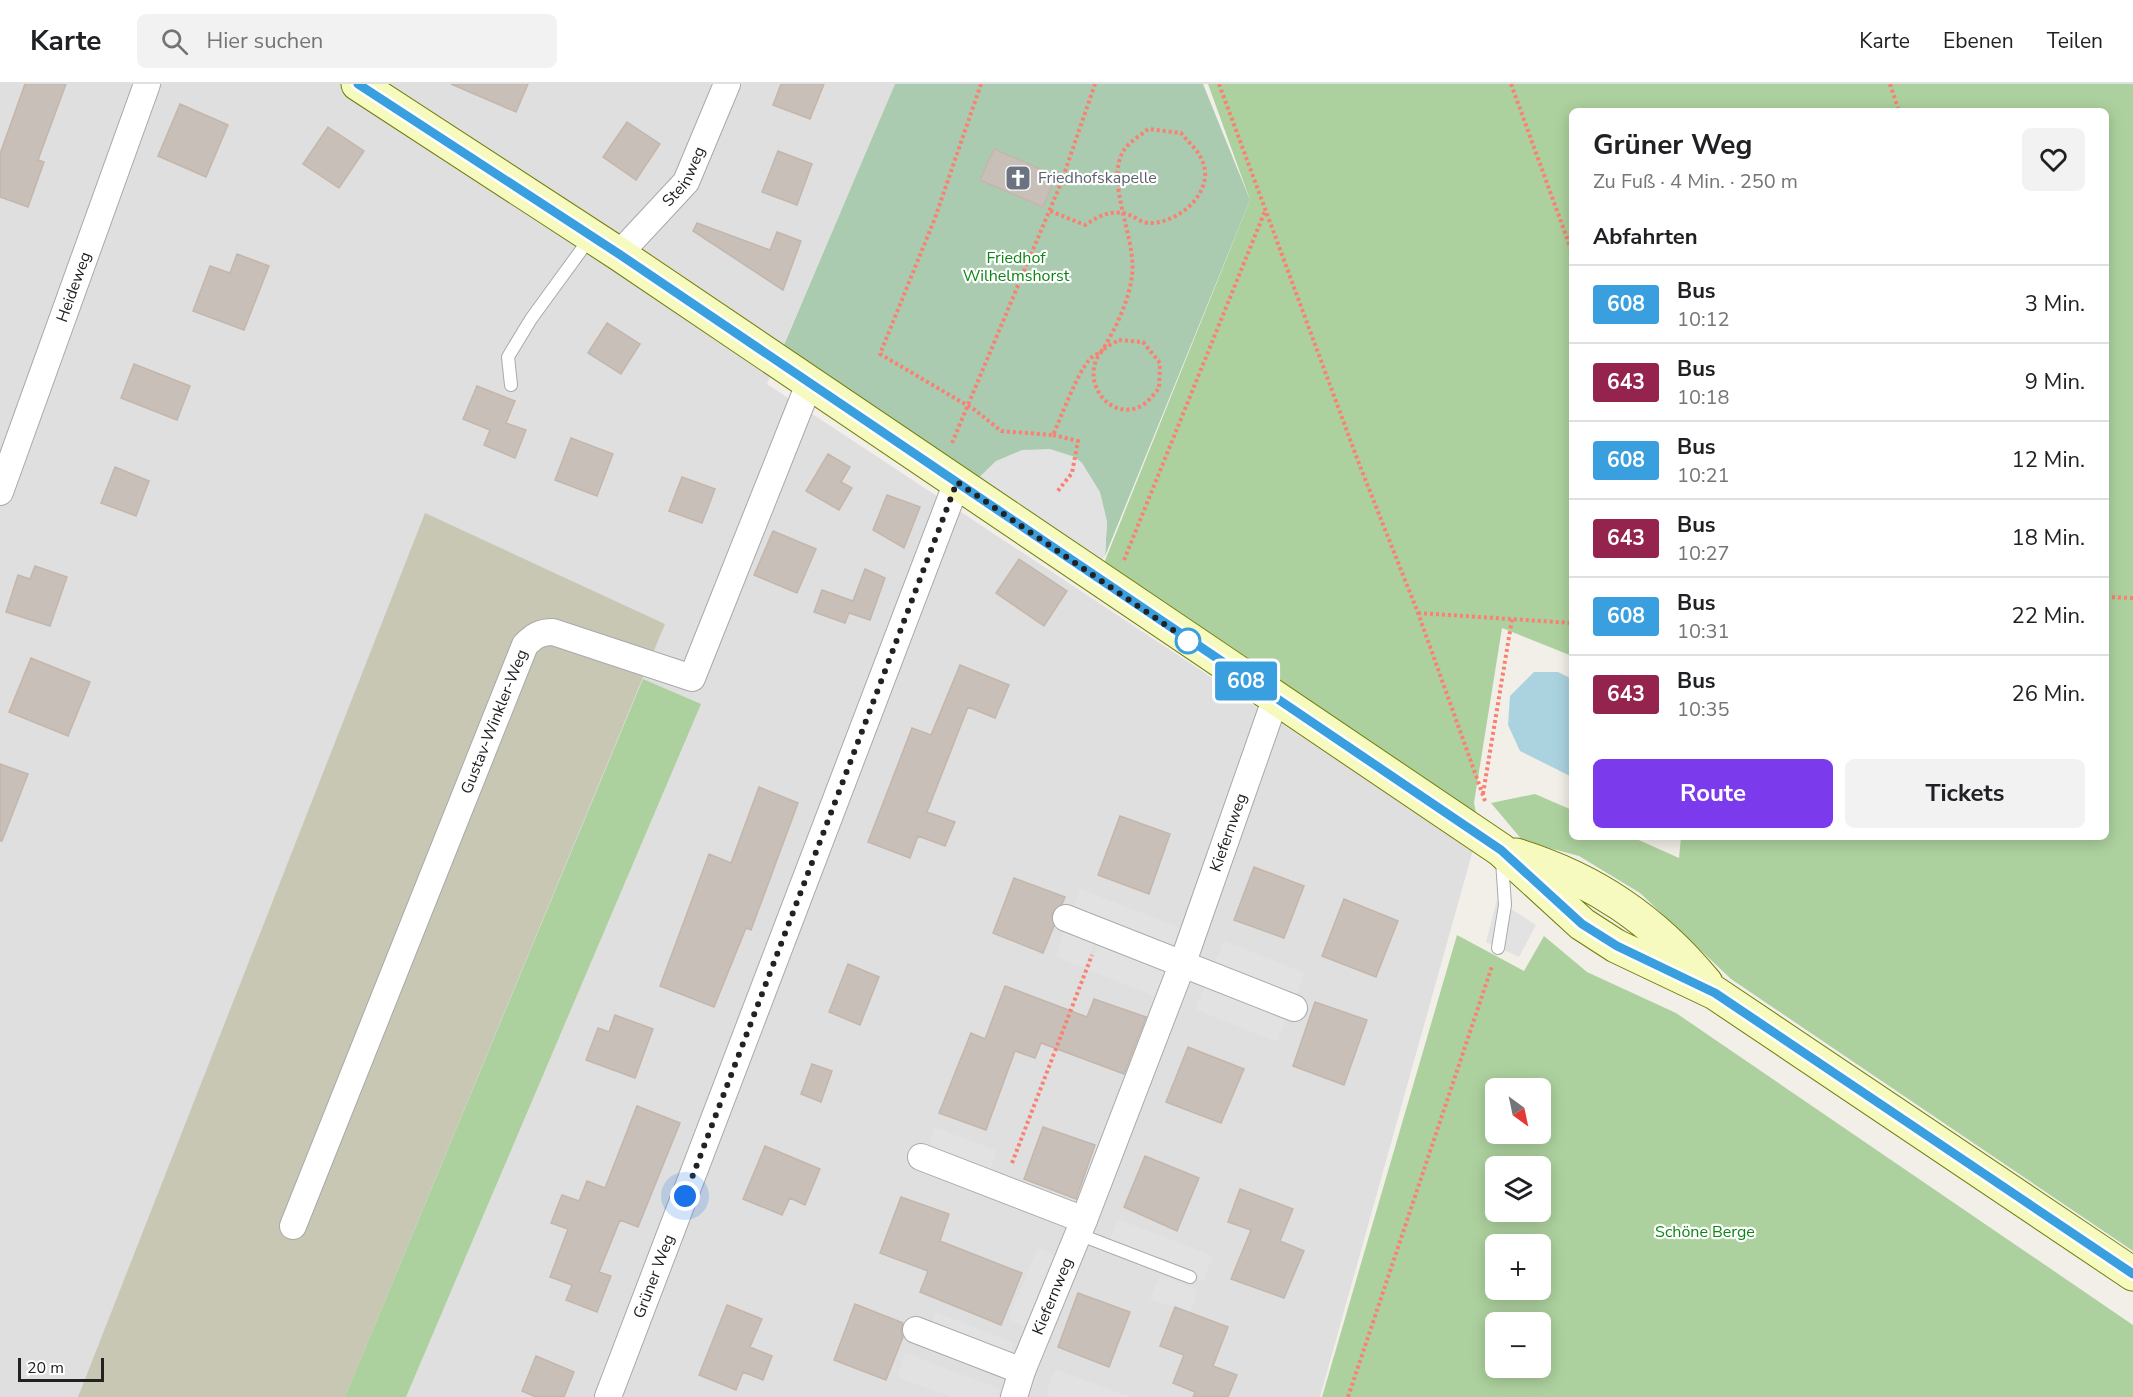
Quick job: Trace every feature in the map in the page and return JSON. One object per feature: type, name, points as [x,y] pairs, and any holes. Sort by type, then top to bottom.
[{"type":"street","name":"Heideweg","points":[[0,492],[147,84]]},
{"type":"street","points":[[358,84],[619,254],[1275,700],[1469,831],[1501,850],[1582,924],[1617,946],[1715,993],[2133,1275]]},
{"type":"street","name":"Steinweg","points":[[619,254],[686,182],[727,84]]},
{"type":"street","name":"Gustav-Winkler-Weg","points":[[293,1226],[525,645],[534,636],[544,632],[553,633],[692,678],[809,384]]},
{"type":"street","name":"Grüner Weg","points":[[608,1397],[948,476]]},
{"type":"street","name":"Kiefernweg","points":[[916,1330],[1022,1389],[1081,1227],[1182,965],[1275,700]]},
{"type":"street","points":[[1066,918],[1294,1008]]},
{"type":"street","points":[[921,1157],[1002,1189],[1081,1227]]},
{"type":"lane","points":[[511,385],[508,357],[531,319],[591,237]]},
{"type":"lane","points":[[1498,948],[1505,905],[1501,850]]},
{"type":"lane","points":[[1081,1227],[1190,1277]]},
{"type":"path","points":[[981,84],[934,218],[880,354],[968,407],[1001,431],[1053,435],[1078,441],[1072,473],[1057,492]]},
{"type":"path","points":[[948,476],[968,407],[1050,211],[1095,84]]},
{"type":"path","points":[[1219,84],[1358,461],[1418,614],[1483,795],[1512,619]]},
{"type":"path","points":[[1510,84],[1569,244]]},
{"type":"path","points":[[1890,84],[1898,108]]},
{"type":"path","points":[[1050,211],[1085,225],[1102,213],[1124,212],[1147,223],[1169,221],[1191,206],[1205,184],[1202,160],[1181,133],[1148,129],[1124,150],[1117,175],[1124,212],[1131,243],[1132,279],[1121,313],[1102,351],[1094,368],[1094,385],[1104,401],[1121,410],[1143,405],[1160,388],[1160,363],[1143,342],[1119,340],[1102,351],[1089,360],[1053,435]]},
{"type":"path","points":[[1113,589],[1265,210]]},
{"type":"path","points":[[2109,597],[2133,598]]},
{"type":"path","points":[[1418,614],[1569,623]]},
{"type":"path","points":[[1002,1189],[1101,932]]},
{"type":"path","points":[[1348,1397],[1498,948]]},
{"type":"shaded area","points":[[0,84],[895,84],[767,384],[1473,850],[1320,1397],[0,1397]]},
{"type":"shaded area","points":[[1050,449],[1075,457],[1082,463],[1100,492],[1107,521],[1105,556],[1098,567],[971,485],[996,461],[1022,450]]},
{"type":"shaded area","points":[[425,513],[665,624],[345,1397],[78,1397]]},
{"type":"shaded area","points":[[1080,889],[1193,933],[1168,1001],[1088,970],[1103,933],[1099,931],[1084,968],[1055,957]]},
{"type":"shaded area","points":[[1497,900],[1536,925],[1519,957],[1486,942]]},
{"type":"shaded area","points":[[1224,941],[1305,973],[1277,1042],[1195,1009]]},
{"type":"shaded area","points":[[935,1127],[997,1151],[986,1182],[924,1158]]},
{"type":"shaded area","points":[[1118,1219],[1213,1256],[1203,1282],[1107,1245]]},
{"type":"shaded area","points":[[1038,1248],[1060,1258],[1030,1329],[1008,1319]]},
{"type":"shaded area","points":[[1160,1275],[1198,1290],[1190,1313],[1150,1299]]},
{"type":"shaded area","points":[[935,1312],[1014,1343],[1007,1365],[928,1335]]},
{"type":"shaded area","points":[[906,1353],[1000,1389],[997,1397],[951,1397],[897,1377]]},
{"type":"shaded area","points":[[1055,1369],[1130,1397],[1053,1397],[1046,1394]]},
{"type":"green space","name":"Friedhof Wilhelmshorst","points":[[895,84],[1203,84],[1250,200],[1105,556],[1107,521],[971,485],[781,352]]},
{"type":"green space","points":[[1208,84],[2133,84],[2133,1251],[1731,979],[1640,893],[1579,856],[1523,841],[1491,803],[1535,794],[1569,809],[1569,840],[1639,840],[1679,858],[1681,840],[2109,840],[2109,108],[1569,108],[1569,655],[1502,628],[1474,803],[1479,827],[1102,568],[1250,200]]},
{"type":"green space","points":[[643,679],[701,704],[406,1397],[345,1397]]},
{"type":"green space","name":"Schöne Berge","points":[[1457,935],[1524,971],[1544,936],[1587,972],[1676,1013],[2133,1325],[2133,1397],[1322,1397]]},
{"type":"water","points":[[1534,672],[1558,672],[1569,678],[1569,776],[1520,751],[1508,725],[1510,696]]},
{"type":"building","points":[[25,84],[66,84],[38,160],[44,162],[28,207],[0,197],[0,154]]},
{"type":"building","points":[[451,84],[528,84],[516,112]]},
{"type":"building","points":[[781,84],[824,84],[810,119],[773,105]]},
{"type":"building","points":[[180,104],[228,125],[206,177],[158,156]]},
{"type":"building","points":[[627,122],[660,144],[636,180],[603,157]]},
{"type":"building","points":[[328,127],[364,151],[339,188],[303,164]]},
{"type":"building","name":"Friedhofskapelle","points":[[994,149],[1056,176],[1043,207],[980,180]]},
{"type":"building","points":[[778,151],[812,164],[797,205],[762,192]]},
{"type":"building","points":[[697,223],[770,250],[777,232],[801,241],[783,290],[693,231]]},
{"type":"building","points":[[237,254],[269,266],[244,330],[193,311],[210,266],[230,273]]},
{"type":"building","points":[[607,323],[640,344],[621,374],[588,353]]},
{"type":"building","points":[[134,364],[190,386],[177,420],[121,398]]},
{"type":"building","points":[[477,386],[515,401],[506,423],[526,430],[515,458],[484,445],[490,430],[463,419]]},
{"type":"building","points":[[571,438],[613,454],[597,496],[555,480]]},
{"type":"building","points":[[828,454],[850,467],[841,482],[852,488],[839,510],[806,491]]},
{"type":"building","points":[[115,467],[149,481],[136,516],[101,503]]},
{"type":"building","points":[[682,477],[715,489],[702,523],[669,511]]},
{"type":"building","points":[[887,495],[920,507],[904,548],[873,530]]},
{"type":"building","points":[[773,531],[816,549],[797,593],[754,575]]},
{"type":"building","points":[[1019,559],[1067,591],[1044,626],[996,593]]},
{"type":"building","points":[[35,566],[67,577],[50,626],[6,612],[18,575],[30,579]]},
{"type":"building","points":[[865,569],[885,578],[870,620],[849,613],[845,623],[814,612],[822,590],[853,601]]},
{"type":"building","points":[[31,658],[90,682],[68,736],[9,712]]},
{"type":"building","points":[[960,665],[1009,685],[995,718],[968,707],[927,812],[955,822],[945,846],[918,836],[910,858],[868,842],[912,728],[931,735]]},
{"type":"building","points":[[0,764],[28,774],[2,841],[0,841]]},
{"type":"building","points":[[759,787],[798,803],[751,930],[746,928],[714,1007],[660,986],[709,854],[731,863]]},
{"type":"building","points":[[1120,816],[1170,834],[1149,894],[1098,875]]},
{"type":"building","points":[[1254,867],[1304,886],[1284,938],[1234,920]]},
{"type":"building","points":[[1014,878],[1065,897],[1062,904],[1052,913],[1054,926],[1043,953],[993,933]]},
{"type":"building","points":[[1344,899],[1398,921],[1376,977],[1322,956]]},
{"type":"building","points":[[848,964],[879,977],[860,1025],[829,1012]]},
{"type":"building","points":[[1005,986],[1087,1017],[1094,999],[1146,1017],[1124,1074],[1041,1043],[1035,1058],[1015,1051],[986,1130],[939,1113],[971,1033],[985,1039]]},
{"type":"building","points":[[1315,1002],[1367,1020],[1344,1085],[1293,1066]]},
{"type":"building","points":[[615,1015],[653,1029],[635,1078],[586,1060],[598,1028],[609,1032]]},
{"type":"building","points":[[1188,1047],[1244,1069],[1221,1123],[1166,1102]]},
{"type":"building","points":[[812,1064],[832,1071],[821,1102],[801,1094]]},
{"type":"building","points":[[637,1106],[680,1123],[638,1227],[620,1220],[599,1272],[611,1276],[597,1312],[566,1300],[572,1285],[550,1277],[568,1229],[551,1223],[562,1195],[579,1201],[587,1181],[605,1188]]},
{"type":"building","points":[[1043,1127],[1095,1145],[1076,1199],[1024,1179]]},
{"type":"building","points":[[765,1146],[820,1169],[805,1205],[790,1198],[782,1215],[743,1199]]},
{"type":"building","points":[[1145,1156],[1199,1178],[1177,1231],[1124,1207]]},
{"type":"building","points":[[1240,1189],[1293,1209],[1280,1241],[1304,1251],[1284,1298],[1231,1279],[1251,1230],[1228,1222]]},
{"type":"building","points":[[901,1197],[949,1214],[940,1241],[1022,1273],[1001,1325],[920,1292],[928,1271],[880,1253]]},
{"type":"building","points":[[1078,1293],[1130,1312],[1109,1367],[1058,1347]]},
{"type":"building","points":[[855,1304],[903,1323],[901,1332],[903,1337],[886,1380],[834,1360]]},
{"type":"building","points":[[727,1305],[762,1319],[750,1347],[772,1356],[763,1380],[743,1372],[736,1390],[699,1375]]},
{"type":"building","points":[[1175,1307],[1228,1327],[1213,1366],[1237,1375],[1228,1397],[1193,1397],[1195,1392],[1173,1383],[1184,1355],[1160,1346]]},
{"type":"building","points":[[536,1356],[574,1372],[564,1397],[536,1397],[522,1391]]},
{"type":"bus line","name":"608","points":[[358,84],[619,254],[1012,519],[1231,671],[1469,831],[1501,850],[1582,924],[1617,946],[1715,993],[2133,1274]]},
{"type":"place","name":"Friedhofskapelle","points":[[1018,178]]},
{"type":"route","points":[[685,1196],[957,482],[1192,643],[1188,641]]}]
